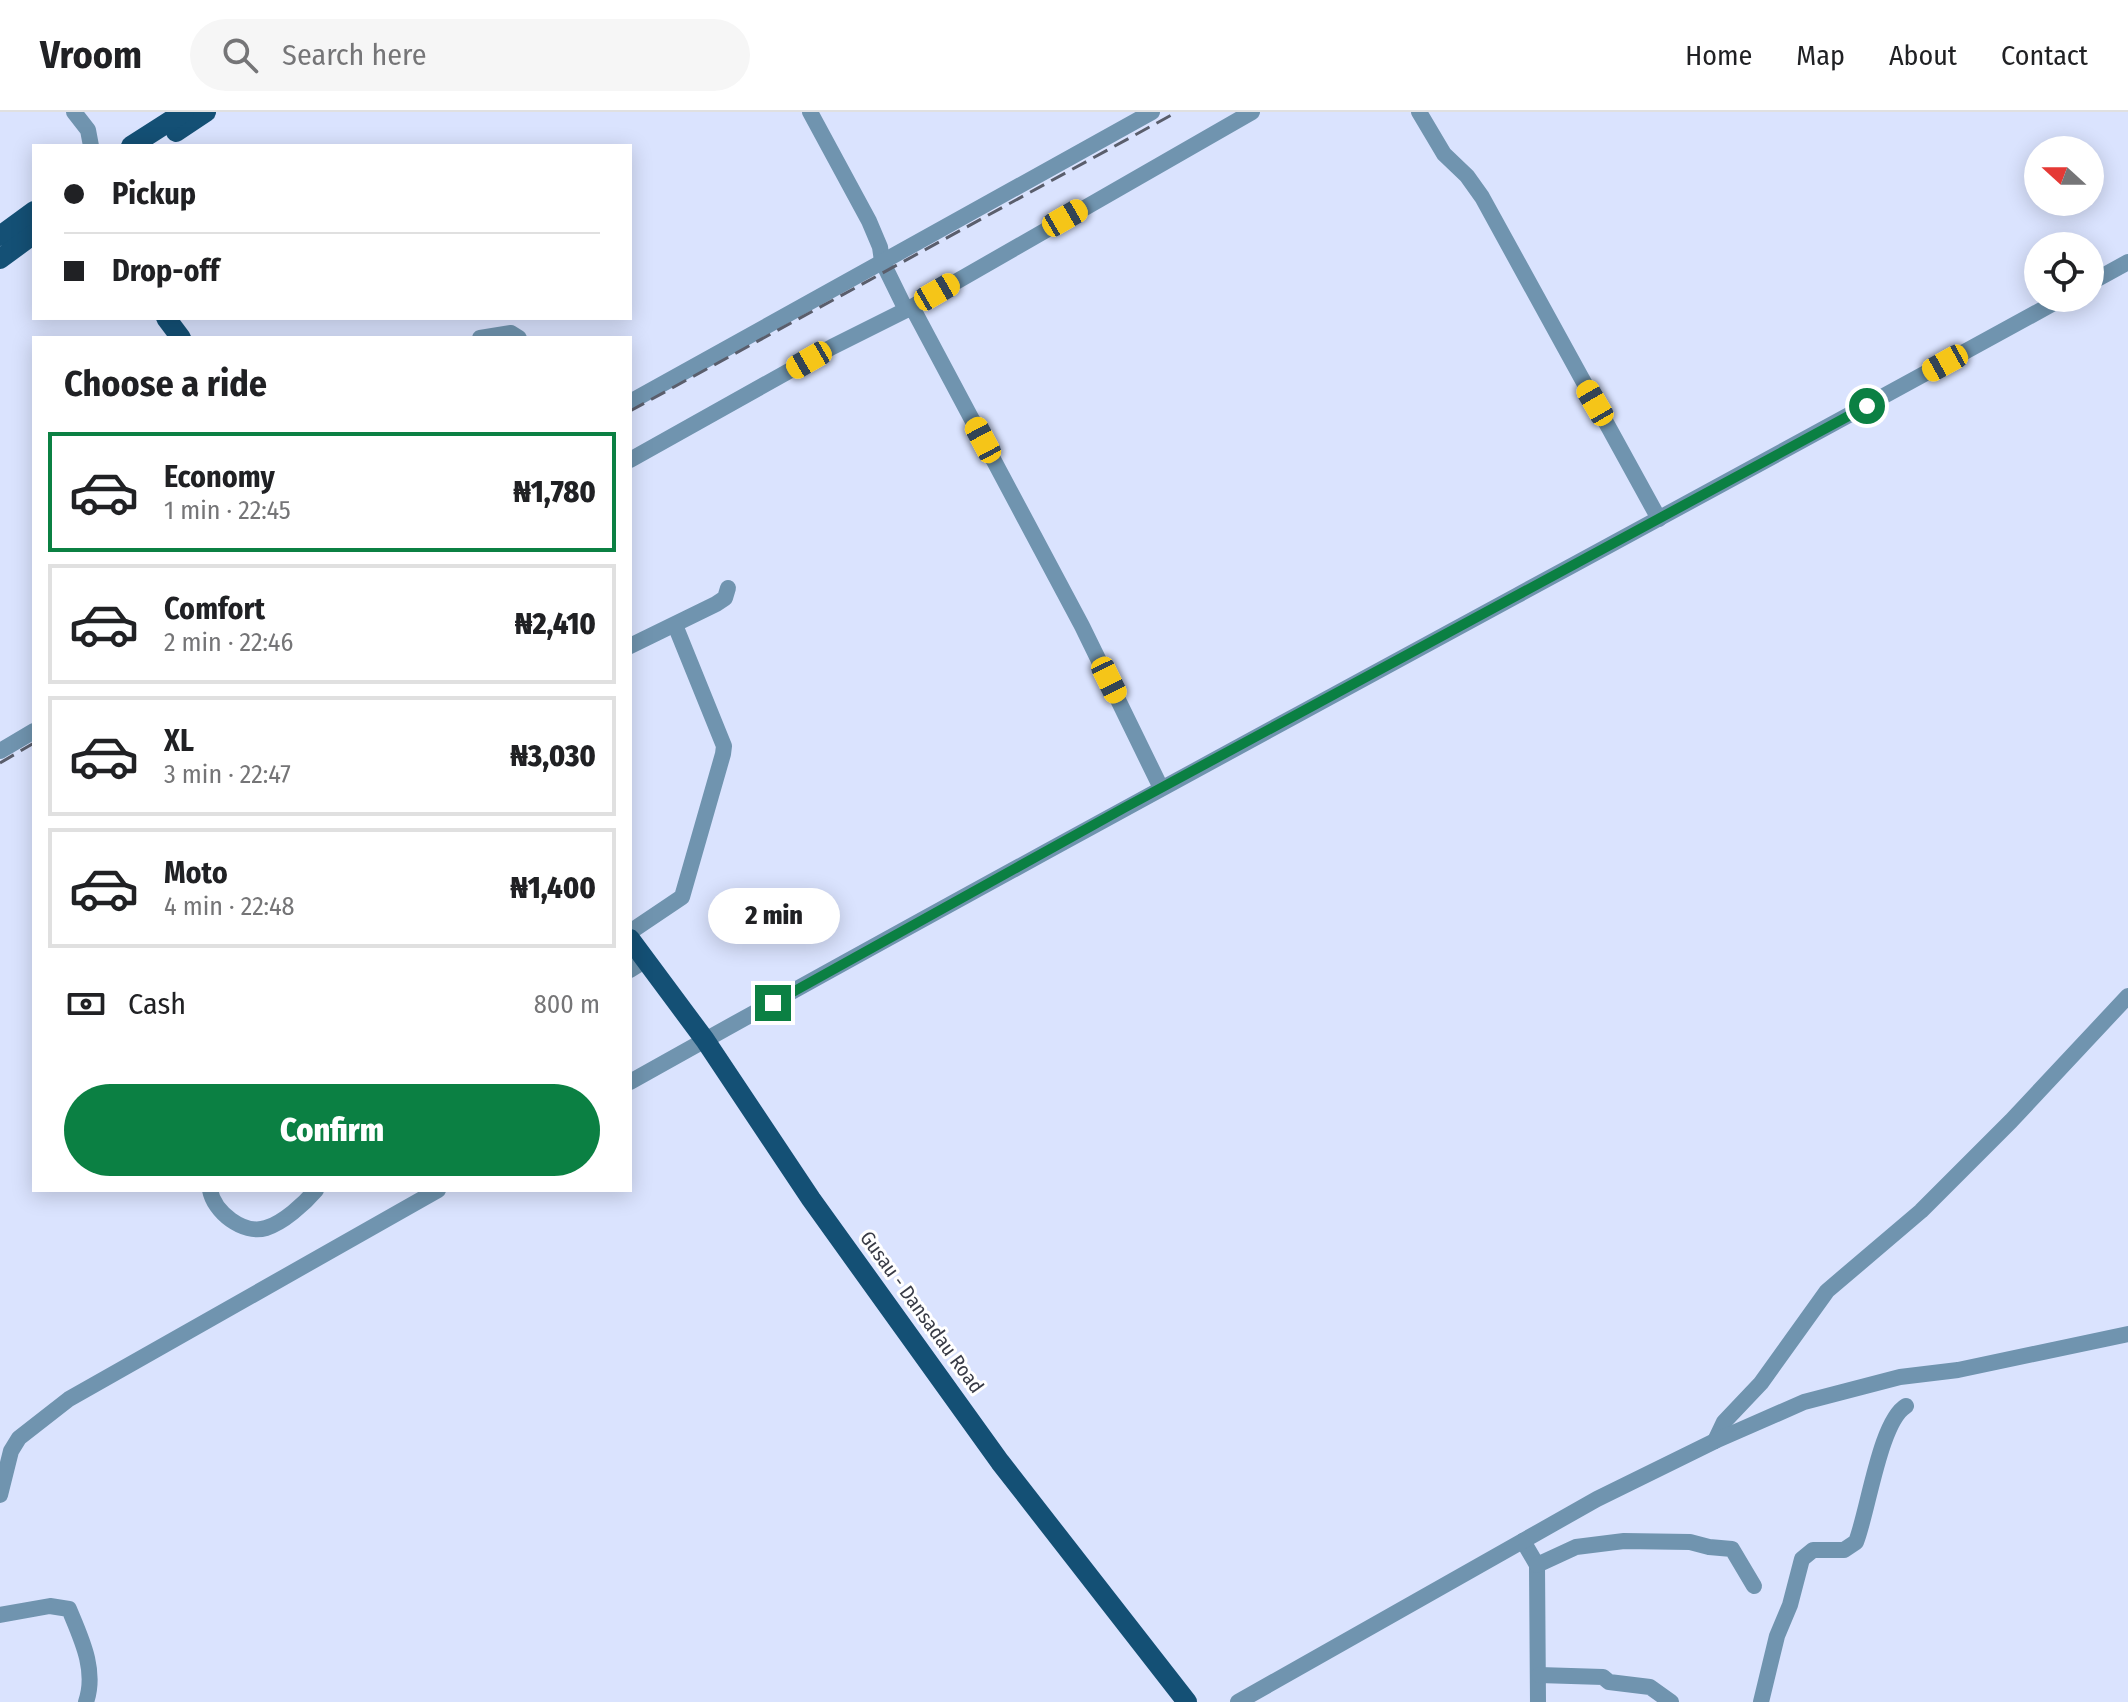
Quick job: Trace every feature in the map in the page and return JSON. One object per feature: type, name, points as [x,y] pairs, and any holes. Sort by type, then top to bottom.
[{"type":"main road","points":[[134,144],[184,112]]},
{"type":"main road","points":[[159,144],[206,112]]},
{"type":"main road","points":[[0,236],[32,212]]},
{"type":"main road","points":[[0,259],[32,235]]},
{"type":"main road","name":"Gusau - Dansadau Road","points":[[632,946],[638,965],[705,1040],[811,1199],[1000,1462],[1187,1702]]},
{"type":"street","points":[[74,112],[88,130],[91,144]]},
{"type":"street","points":[[810,112],[869,221],[882,261],[1082,626],[1161,788]]},
{"type":"street","points":[[632,401],[1152,112]]},
{"type":"street","points":[[632,459],[832,347],[909,308],[1252,112]]},
{"type":"street","points":[[1419,112],[1444,154],[1467,176],[1482,197],[1659,519]]},
{"type":"street","points":[[2104,275],[2128,262]]},
{"type":"street","points":[[632,1081],[1161,788],[2037,312]]},
{"type":"street","points":[[492,336],[511,333],[516,336]]},
{"type":"street","points":[[632,645],[716,604],[725,598],[728,588]]},
{"type":"street","points":[[632,931],[682,897],[723,754],[724,746],[675,625]]},
{"type":"street","points":[[0,751],[32,732]]},
{"type":"street","points":[[1715,1441],[1724,1422],[1761,1383],[1827,1291],[1921,1211],[2011,1121],[2128,996]]},
{"type":"street","points":[[211,1192],[219,1210],[231,1220],[251,1229],[262,1230],[292,1212],[314,1192]]},
{"type":"street","points":[[0,1495],[11,1451],[19,1438],[69,1399],[434,1192]]},
{"type":"street","points":[[1238,1702],[1597,1499],[1715,1441],[1804,1402],[1900,1377],[1958,1370],[2128,1334]]},
{"type":"street","points":[[1761,1702],[1777,1636],[1790,1605],[1802,1559],[1813,1550],[1844,1550],[1856,1542],[1885,1442],[1897,1412],[1906,1406]]},
{"type":"street","points":[[1537,1565],[1565,1551],[1593,1544],[1645,1539],[1690,1542],[1732,1549],[1754,1586]]},
{"type":"street","points":[[1523,1541],[1537,1565],[1538,1702]]},
{"type":"street","points":[[0,1615],[50,1606],[69,1609],[84,1643],[91,1675],[86,1702]]},
{"type":"street","points":[[1539,1675],[1603,1677],[1609,1682],[1650,1687],[1671,1702]]},
{"type":"railway","points":[[632,410],[1177,112]]},
{"type":"railway","points":[[0,763],[32,744]]},
{"type":"route","points":[[773,1003],[1124,808],[1867,406]]}]
